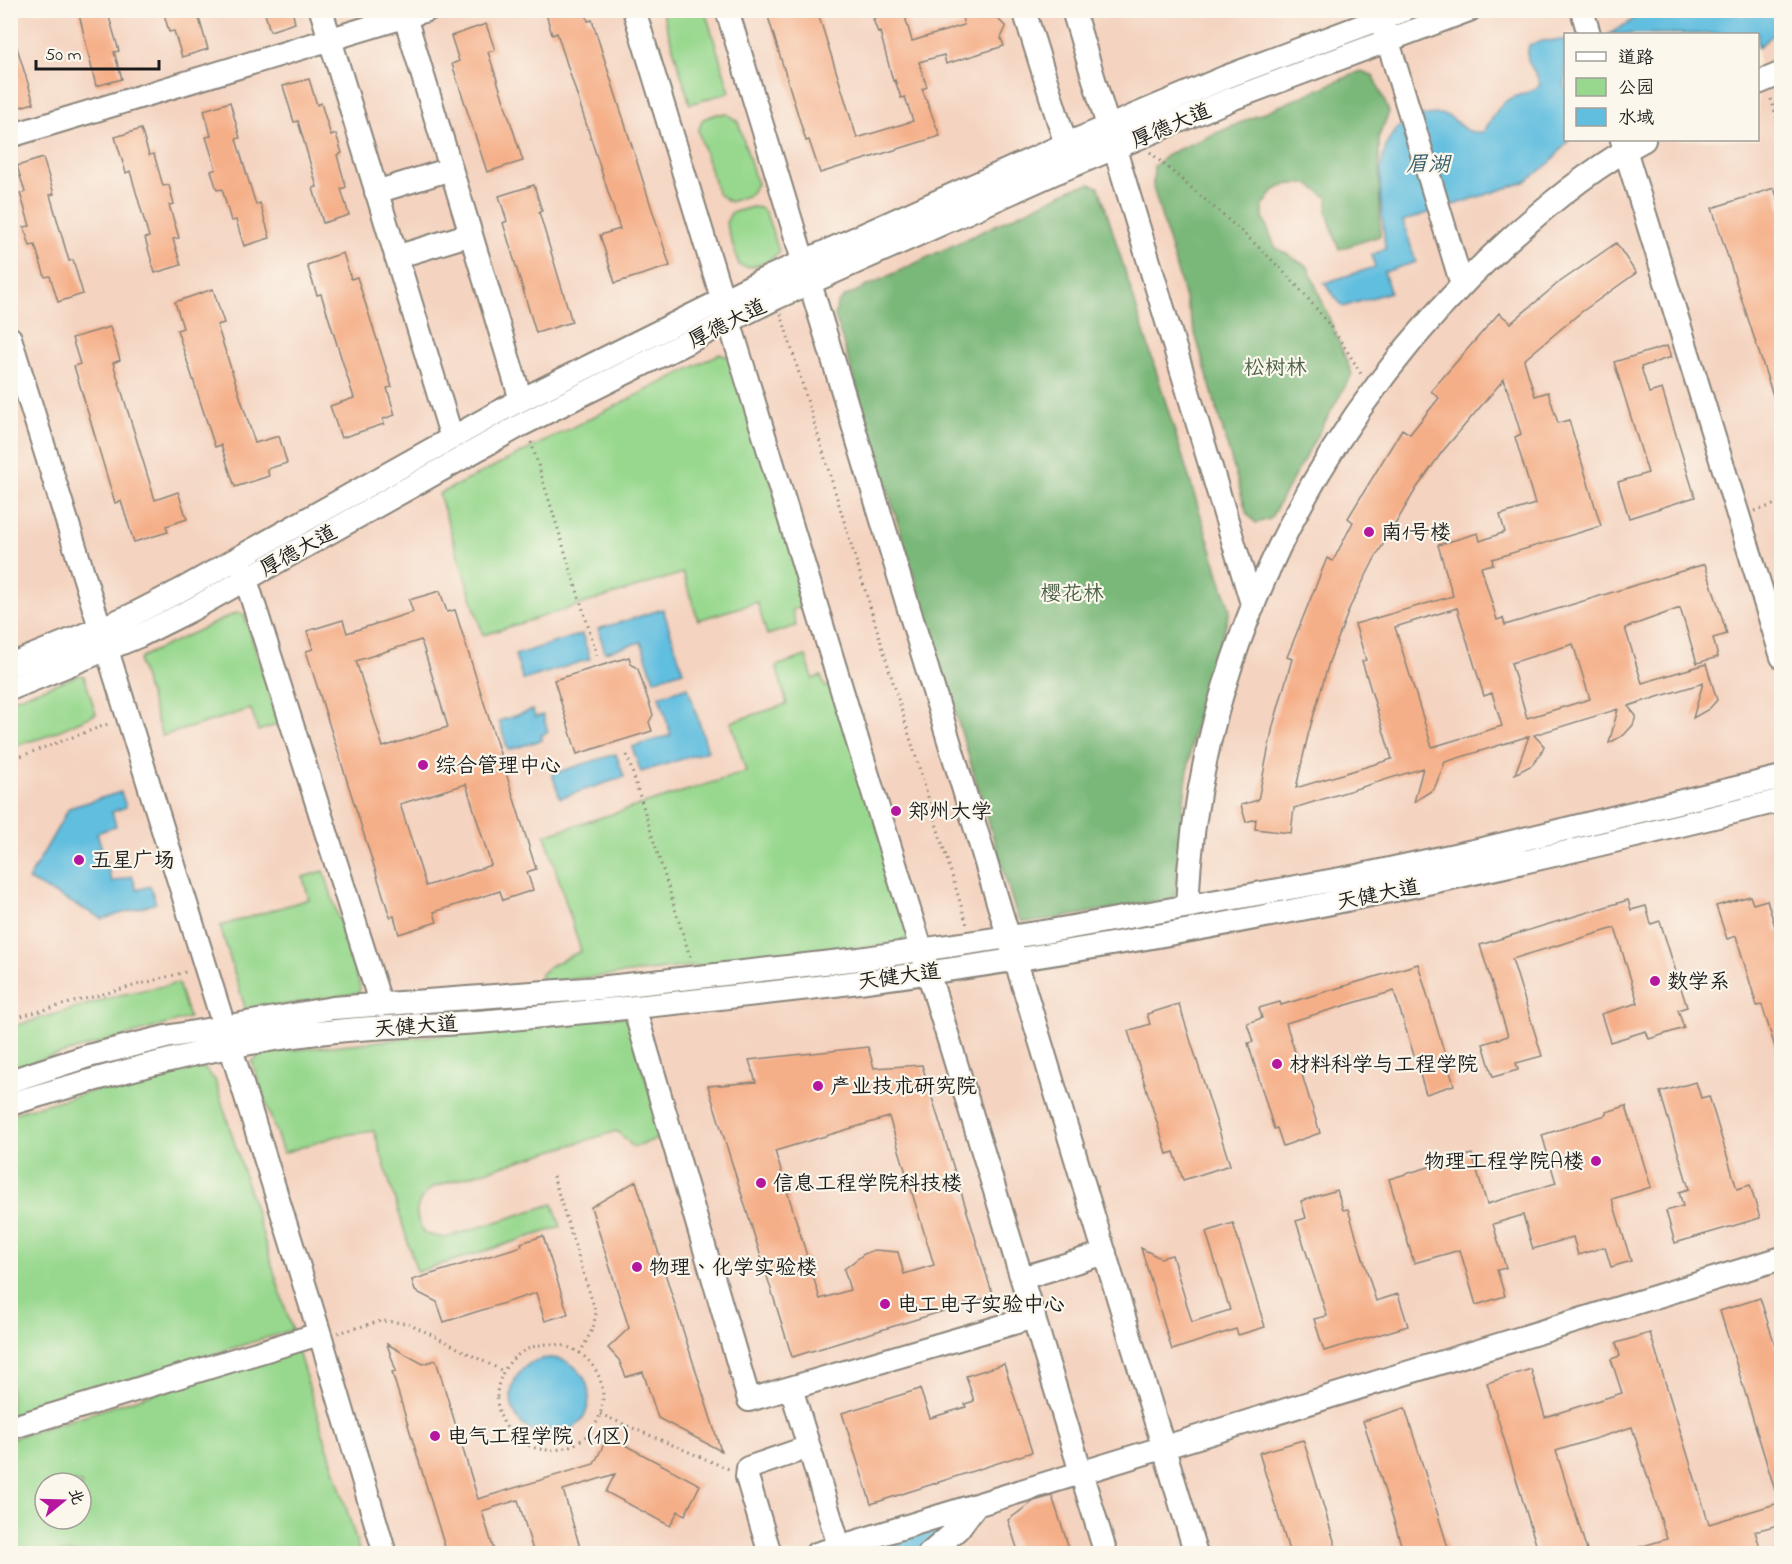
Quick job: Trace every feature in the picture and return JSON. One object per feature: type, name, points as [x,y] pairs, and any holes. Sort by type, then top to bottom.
[{"type":"lane","points":[[321,10],[452,438]]},
{"type":"lane","points":[[10,136],[330,40],[404,14],[427,10]]},
{"type":"lane","points":[[634,10],[1106,1554]]},
{"type":"lane","points":[[727,10],[1196,1554]]},
{"type":"lane","points":[[1024,10],[1069,155]]},
{"type":"lane","points":[[1073,10],[1119,138],[1253,607]]},
{"type":"lane","name":"厚德大道","points":[[1382,23],[1404,10]]},
{"type":"lane","name":"厚德大道","points":[[10,689],[103,639],[181,590],[521,400],[723,300],[807,273],[1069,155],[1119,138],[1226,77],[1382,23],[1469,10]]},
{"type":"lane","points":[[404,14],[521,400]]},
{"type":"lane","points":[[1382,23],[1462,285]]},
{"type":"lane","points":[[1187,906],[1199,797],[1208,750],[1234,658],[1253,607],[1280,547],[1313,483],[1371,393],[1419,331],[1462,285],[1541,212],[1630,143],[1738,516],[1782,657]]},
{"type":"lane","points":[[376,192],[451,169]]},
{"type":"lane","points":[[396,257],[471,234]]},
{"type":"lane","name":"厚德大道","points":[[10,665],[103,639],[191,610],[525,423],[776,298],[807,273]]},
{"type":"lane","points":[[10,338],[320,1336],[385,1554]]},
{"type":"lane","points":[[239,557],[381,1005]]},
{"type":"lane","name":"天健大道","points":[[10,1081],[88,1056],[223,1026],[333,1008],[599,988],[697,978],[1008,937],[1357,876],[1487,848],[1782,777]]},
{"type":"lane","name":"天健大道","points":[[10,1104],[95,1078],[230,1047],[335,1031],[634,1007],[928,972],[1015,959],[1372,896],[1525,863],[1782,800]]},
{"type":"lane","points":[[634,1007],[749,1400],[1034,1317]]},
{"type":"lane","points":[[1022,1278],[1105,1253]]},
{"type":"lane","points":[[816,1554],[1782,1258]]},
{"type":"lane","points":[[10,1428],[320,1336]]},
{"type":"lane","points":[[790,1388],[839,1546]]},
{"type":"lane","points":[[770,1554],[747,1477],[748,1468],[808,1448]]},
{"type":"lane","points":[[930,1554],[958,1529],[976,1504]]},
{"type":"path","points":[[1768,79],[1782,134]]},
{"type":"path","points":[[1119,138],[1274,260],[1296,283],[1348,352],[1371,393]]},
{"type":"path","points":[[776,298],[972,942]]},
{"type":"path","points":[[525,423],[598,658]]},
{"type":"path","points":[[1738,516],[1782,502]]},
{"type":"path","points":[[10,760],[127,717]]},
{"type":"path","points":[[627,755],[697,978]]},
{"type":"path","points":[[10,1019],[143,982],[205,968]]},
{"type":"path","points":[[553,1176],[596,1313],[593,1328],[580,1353]]},
{"type":"path","points":[[320,1336],[394,1320],[408,1323],[502,1371]]},
{"type":"path","points":[[540,1344],[564,1345],[580,1353],[589,1361],[600,1378],[603,1398],[600,1414],[587,1435],[569,1447],[547,1450],[524,1444],[506,1428],[499,1412],[496,1394],[502,1371],[518,1353],[540,1344]]},
{"type":"path","points":[[600,1414],[747,1477]]},
{"type":"shaded area","name":"郑州大学","points":[[11,11],[1781,11],[1781,1553],[11,1553]]},
{"type":"green space","points":[[662,11],[705,11],[730,92],[690,104]]},
{"type":"green space","name":"松树林","points":[[1361,71],[1374,76],[1389,112],[1379,136],[1380,236],[1339,249],[1327,213],[1328,198],[1308,184],[1289,184],[1274,190],[1263,206],[1263,217],[1275,247],[1308,267],[1352,374],[1270,519],[1256,523],[1247,514],[1153,187],[1154,166],[1170,153]]},
{"type":"green space","points":[[717,114],[727,114],[738,122],[757,184],[749,195],[730,202],[718,194],[698,131],[703,119]]},
{"type":"green space","name":"樱花林","points":[[1090,184],[1099,187],[1230,610],[1193,733],[1181,821],[1176,892],[1171,899],[1035,922],[1023,922],[1017,916],[835,316],[837,304],[844,297],[1076,187]]},
{"type":"green space","points":[[752,207],[761,208],[766,213],[779,252],[760,264],[744,267],[739,265],[726,223],[731,213]]},
{"type":"green space","points":[[719,354],[732,358],[805,592],[797,595],[801,607],[792,610],[796,626],[767,635],[757,602],[698,620],[683,573],[483,635],[439,494]]},
{"type":"green space","points":[[236,613],[244,614],[279,724],[258,731],[251,709],[162,736],[139,663],[141,657]]},
{"type":"green space","points":[[806,656],[813,679],[821,676],[825,687],[834,685],[913,942],[547,982],[542,980],[540,975],[550,966],[581,951],[545,835],[746,772],[731,722],[787,704],[776,666]]},
{"type":"green space","points":[[80,675],[84,676],[96,714],[44,737],[11,747],[10,700]]},
{"type":"green space","points":[[324,871],[360,987],[359,993],[246,1011],[220,926],[309,899],[303,877]]},
{"type":"green space","points":[[178,983],[189,1018],[11,1068],[11,1027],[120,995]]},
{"type":"green space","points":[[627,1016],[663,1137],[633,1147],[617,1131],[433,1187],[419,1202],[417,1208],[418,1220],[425,1234],[445,1238],[553,1204],[561,1227],[417,1272],[374,1131],[337,1136],[283,1153],[252,1062],[262,1053]]},
{"type":"green space","points":[[184,1066],[205,1069],[215,1080],[292,1330],[11,1416],[10,1114]]},
{"type":"green space","points":[[297,1348],[360,1553],[11,1553],[10,1439]]},
{"type":"water","points":[[1642,11],[1781,11],[1781,29],[1759,46],[1759,33],[1611,33],[1630,22]]},
{"type":"water","name":"眉湖","points":[[1564,40],[1564,141],[1568,141],[1551,162],[1525,182],[1403,221],[1416,262],[1384,272],[1390,292],[1343,307],[1324,283],[1375,267],[1372,255],[1385,249],[1380,184],[1382,162],[1387,143],[1398,128],[1414,118],[1439,114],[1451,117],[1462,128],[1483,132],[1502,104],[1540,85],[1529,63],[1528,52],[1529,45],[1540,41]]},
{"type":"water","points":[[663,609],[683,671],[654,680],[641,642],[605,652],[598,629]]},
{"type":"water","points":[[582,634],[590,659],[523,680],[515,655]]},
{"type":"water","points":[[688,687],[708,751],[641,772],[632,747],[671,735],[659,696]]},
{"type":"water","points":[[533,710],[535,717],[543,715],[548,732],[541,735],[542,740],[508,750],[499,721]]},
{"type":"water","points":[[616,754],[624,777],[560,798],[552,774]]},
{"type":"water","points":[[121,792],[126,807],[112,812],[116,826],[97,833],[112,882],[132,876],[137,890],[150,886],[156,903],[103,919],[28,880],[69,808]]},
{"type":"water","points":[[550,1358],[565,1361],[582,1375],[589,1397],[586,1412],[572,1429],[550,1436],[535,1433],[518,1419],[511,1397],[514,1382],[528,1365]]},
{"type":"water","points":[[954,1522],[936,1541],[918,1553],[851,1554]]},
{"type":"building","points":[[78,10],[107,10],[119,51],[114,52],[122,79],[96,86]]},
{"type":"building","points":[[163,10],[192,10],[194,16],[198,15],[208,49],[182,57],[174,31],[169,32]]},
{"type":"building","points":[[264,10],[292,10],[295,23],[270,31]]},
{"type":"building","points":[[545,10],[585,10],[588,21],[592,20],[670,266],[615,283],[600,235],[620,229],[557,33],[552,35]]},
{"type":"building","points":[[766,10],[817,10],[857,138],[913,121],[905,97],[901,98],[895,80],[893,81],[880,32],[878,33],[873,19],[876,19],[874,10],[900,10],[901,14],[904,13],[912,41],[964,25],[960,10],[989,10],[991,16],[994,15],[1006,27],[1001,38],[1004,46],[946,64],[944,55],[919,62],[927,87],[922,89],[940,136],[820,173],[809,140],[806,141]]},
{"type":"building","points":[[486,24],[495,50],[488,52],[523,161],[487,172],[452,64],[459,61],[451,36]]},
{"type":"building","points":[[10,38],[14,38],[34,103],[10,110]]},
{"type":"building","points":[[309,79],[317,105],[321,103],[331,136],[336,134],[342,153],[337,155],[346,187],[341,189],[349,215],[323,223],[313,188],[317,187],[298,121],[294,122],[283,86]]},
{"type":"building","points":[[230,102],[240,138],[236,139],[256,205],[260,203],[270,238],[244,246],[236,220],[231,221],[222,189],[217,190],[211,171],[216,169],[206,137],[211,136],[204,110]]},
{"type":"building","points":[[141,129],[149,155],[154,154],[163,186],[169,185],[174,204],[169,205],[179,238],[173,239],[181,265],[155,273],[145,238],[149,237],[130,171],[126,173],[115,137]]},
{"type":"building","points":[[43,158],[54,194],[50,195],[69,261],[73,260],[83,294],[58,302],[50,276],[45,277],[35,245],[30,246],[24,227],[30,226],[20,193],[25,192],[17,166]]},
{"type":"building","points":[[534,185],[542,211],[539,212],[572,322],[536,333],[503,223],[507,221],[499,196]]},
{"type":"building","points":[[1774,188],[1782,211],[1782,221],[1778,222],[1782,234],[1782,413],[1779,414],[1712,208]]},
{"type":"building","points":[[1616,243],[1636,273],[1580,313],[1524,360],[1535,396],[1548,392],[1558,423],[1569,420],[1601,526],[1492,559],[1493,564],[1481,567],[1497,620],[1503,618],[1505,625],[1705,564],[1727,634],[1713,638],[1718,657],[1697,663],[1680,608],[1625,628],[1642,683],[1706,664],[1717,700],[1709,709],[1693,718],[1703,683],[1628,706],[1636,716],[1633,725],[1624,735],[1609,743],[1618,709],[1534,735],[1544,746],[1540,755],[1532,765],[1515,774],[1529,736],[1445,762],[1434,789],[1414,802],[1423,768],[1294,808],[1291,833],[1255,829],[1256,819],[1246,822],[1241,805],[1258,800],[1273,726],[1292,659],[1287,657],[1327,558],[1333,561],[1353,522],[1348,518],[1402,429],[1410,434],[1439,398],[1431,391],[1499,313],[1511,323],[1557,284]],"holes":[[[1504,379],[1521,434],[1515,437],[1535,504],[1500,515],[1505,532],[1480,541],[1478,533],[1438,545],[1453,596],[1355,624],[1366,660],[1362,661],[1392,759],[1296,788],[1308,735],[1329,662],[1350,607],[1375,558],[1416,489],[1442,452]],[[1457,608],[1484,696],[1492,693],[1502,726],[1432,747],[1395,627]],[[1573,644],[1590,699],[1527,718],[1511,663]]]},
{"type":"building","points":[[343,253],[351,279],[357,277],[392,387],[387,388],[395,415],[383,419],[384,424],[341,438],[330,406],[354,398],[321,294],[317,295],[307,265]]},
{"type":"building","points":[[213,289],[224,323],[217,325],[255,443],[279,436],[287,463],[267,469],[269,476],[235,487],[221,445],[215,447],[177,330],[183,328],[175,302]]},
{"type":"building","points":[[110,327],[120,360],[113,363],[155,500],[178,492],[187,519],[166,526],[168,532],[134,542],[121,501],[115,503],[74,366],[80,364],[72,338]]},
{"type":"building","points":[[1667,346],[1671,357],[1641,367],[1649,393],[1662,389],[1695,497],[1629,518],[1618,482],[1648,473],[1614,362]]},
{"type":"building","name":"综合管理中心","points":[[440,591],[447,612],[455,610],[536,869],[527,872],[533,890],[503,900],[500,891],[434,912],[437,922],[399,934],[394,916],[390,917],[306,651],[313,649],[307,631],[343,620],[347,633],[413,612],[409,600]],"holes":[[[421,640],[448,727],[383,747],[356,661]],[[466,784],[491,865],[426,886],[400,804]]]},
{"type":"building","points":[[629,657],[631,664],[638,669],[653,715],[649,722],[652,731],[577,754],[554,680]]},
{"type":"building","points":[[1750,896],[1753,904],[1767,900],[1777,933],[1782,931],[1782,1056],[1778,1057],[1762,1005],[1757,1006],[1736,936],[1727,939],[1716,906]]},
{"type":"building","name":"数学系","points":[[1628,900],[1631,910],[1646,906],[1651,924],[1660,921],[1687,1007],[1678,1010],[1684,1028],[1649,1039],[1646,1031],[1610,1042],[1601,1014],[1638,1003],[1615,928],[1512,959],[1542,1056],[1516,1063],[1518,1070],[1493,1077],[1483,1044],[1508,1036],[1480,945]]},
{"type":"building","name":"材料科学与工程学院","points":[[1418,964],[1454,1085],[1426,1094],[1394,991],[1286,1023],[1320,1133],[1283,1146],[1277,1128],[1274,1129],[1248,1043],[1253,1042],[1247,1023],[1262,1018],[1259,1008],[1280,1002],[1281,1005]]},
{"type":"building","points":[[1179,1004],[1230,1165],[1183,1180],[1174,1152],[1167,1154],[1128,1031],[1150,1024],[1147,1014]]},
{"type":"building","points":[[868,1047],[874,1068],[922,1065],[993,1296],[792,1357],[708,1086],[756,1082],[749,1060]],"holes":[[[889,1117],[934,1265],[904,1274],[898,1252],[874,1250],[864,1254],[844,1269],[850,1290],[820,1299],[775,1151]]]},
{"type":"building","points":[[1696,1082],[1701,1098],[1709,1096],[1737,1189],[1750,1185],[1760,1218],[1675,1243],[1666,1211],[1683,1206],[1679,1192],[1689,1189],[1660,1092]]},
{"type":"building","points":[[1626,1106],[1651,1187],[1612,1199],[1631,1261],[1611,1267],[1605,1247],[1578,1255],[1573,1237],[1533,1249],[1523,1215],[1493,1224],[1506,1268],[1497,1270],[1505,1296],[1476,1305],[1460,1250],[1414,1263],[1389,1179],[1472,1154],[1487,1204],[1556,1183],[1542,1135],[1606,1115],[1606,1112]]},
{"type":"building","name":"物理、化学实验楼","points":[[636,1181],[721,1451],[658,1418],[643,1372],[626,1377],[619,1360],[608,1348],[629,1328],[591,1207]]},
{"type":"building","points":[[1337,1190],[1343,1210],[1348,1209],[1376,1301],[1398,1294],[1408,1326],[1324,1351],[1314,1319],[1327,1316],[1296,1221],[1306,1218],[1301,1201]]},
{"type":"building","points":[[1233,1223],[1265,1327],[1238,1335],[1236,1329],[1172,1350],[1141,1248],[1160,1258],[1172,1255],[1192,1322],[1230,1310],[1206,1232]]},
{"type":"building","points":[[543,1236],[568,1314],[545,1321],[536,1293],[444,1322],[437,1302],[415,1291],[412,1280],[522,1246],[521,1243]]},
{"type":"building","points":[[1760,1298],[1782,1367],[1782,1499],[1778,1500],[1720,1311]]},
{"type":"building","points":[[1650,1333],[1709,1524],[1782,1502],[1782,1524],[1755,1531],[1762,1554],[1629,1554],[1629,1550],[1667,1539],[1632,1427],[1556,1451],[1588,1554],[1539,1554],[1487,1383],[1531,1369],[1545,1417],[1622,1393],[1611,1359],[1620,1356],[1616,1343]]},
{"type":"building","points":[[387,1344],[423,1364],[436,1360],[478,1499],[594,1464],[608,1436],[700,1485],[685,1515],[678,1511],[670,1526],[606,1492],[615,1474],[563,1490],[582,1554],[534,1554],[518,1500],[482,1511],[495,1554],[447,1554],[392,1372],[396,1371]]},
{"type":"building","points":[[1004,1364],[1032,1452],[871,1504],[842,1413],[920,1389],[930,1418],[966,1407],[965,1404],[974,1401],[966,1376]]},
{"type":"building","points":[[1405,1408],[1450,1554],[1404,1554],[1363,1421]]},
{"type":"building","points":[[1303,1440],[1338,1554],[1290,1554],[1259,1453]]},
{"type":"building","points":[[1052,1496],[1071,1554],[1019,1554],[1008,1520],[1034,1501]]},
{"type":"place","name":"南1号楼","points":[[1369,532]]},
{"type":"place","name":"综合管理中心","points":[[423,765]]},
{"type":"place","name":"郑州大学","points":[[896,811]]},
{"type":"place","name":"五星广场","points":[[79,860]]},
{"type":"place","name":"数学系","points":[[1655,981]]},
{"type":"place","name":"材料科学与工程学院","points":[[1277,1064]]},
{"type":"place","name":"产业技术研究院","points":[[818,1086]]},
{"type":"place","name":"物理工程学院A楼","points":[[1596,1161]]},
{"type":"place","name":"信息工程学院科技楼","points":[[761,1183]]},
{"type":"place","name":"物理、化学实验楼","points":[[637,1267]]},
{"type":"place","name":"电工电子实验中心","points":[[885,1304]]},
{"type":"place","name":"电气工程学院（1区）","points":[[435,1436]]}]
